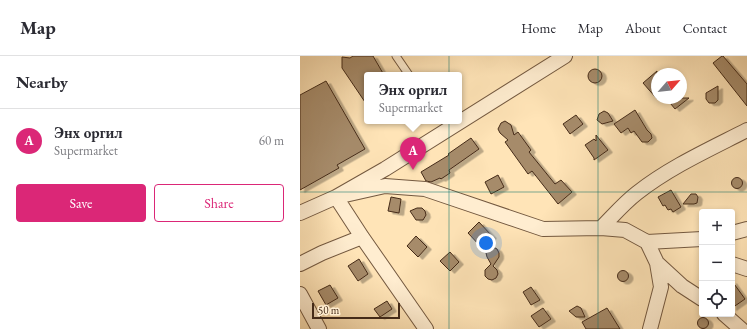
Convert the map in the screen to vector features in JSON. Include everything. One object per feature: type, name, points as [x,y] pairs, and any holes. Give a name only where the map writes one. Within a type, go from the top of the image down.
[{"type":"street","points":[[462,116],[565,56]]},
{"type":"street","points":[[300,213],[336,197],[385,169],[449,124]]},
{"type":"street","points":[[601,228],[635,194],[652,182],[747,130]]},
{"type":"street","points":[[336,197],[386,186],[425,189],[543,229],[601,228],[625,230],[647,242],[699,240]]},
{"type":"street","points":[[336,197],[426,329]]},
{"type":"street","points":[[735,232],[747,229]]},
{"type":"street","points":[[300,264],[322,253],[362,237]]},
{"type":"street","points":[[647,242],[657,263],[661,287],[650,329]]},
{"type":"street","points":[[657,263],[682,286],[699,297]]},
{"type":"street","points":[[735,265],[747,269]]},
{"type":"street","points":[[300,294],[320,329]]},
{"type":"street","points":[[727,317],[741,329]]},
{"type":"lane","points":[[396,56],[407,72]]},
{"type":"building","points":[[353,56],[373,56],[382,72],[364,72],[364,101],[342,68],[342,57],[350,58]]},
{"type":"building","points":[[722,56],[747,84],[747,106],[713,63]]},
{"type":"building","points":[[595,69],[600,71],[602,76],[600,81],[595,83],[590,81],[588,76],[590,71]]},
{"type":"building","points":[[651,76],[651,92],[643,83]]},
{"type":"building","points":[[326,81],[365,149],[337,165],[339,168],[300,190],[300,95]]},
{"type":"building","points":[[718,86],[718,100],[715,103],[709,103],[706,99],[706,93]]},
{"type":"building","points":[[671,104],[681,104],[675,109]]},
{"type":"building","points":[[635,110],[651,134],[652,138],[648,142],[642,142],[634,131],[631,133],[628,128],[621,133],[614,124]]},
{"type":"building","points":[[604,111],[608,113],[613,121],[602,124],[597,120],[599,114]]},
{"type":"building","points":[[576,115],[583,124],[570,134],[563,124]]},
{"type":"building","points":[[505,121],[511,125],[514,135],[518,132],[531,150],[529,152],[555,184],[561,180],[572,192],[558,204],[532,171],[528,174],[505,142],[508,140],[500,133],[498,129],[501,123]]},
{"type":"building","points":[[596,135],[608,150],[594,160],[585,145],[594,139],[596,141]]},
{"type":"building","points":[[471,138],[479,149],[449,170],[450,173],[441,179],[440,178],[431,182],[426,181],[421,172],[449,155],[448,154]]},
{"type":"building","points":[[498,175],[504,187],[491,194],[485,182]]},
{"type":"building","points":[[735,178],[739,178],[741,179],[741,187],[735,188],[732,185],[732,181]]},
{"type":"building","points":[[671,190],[681,207],[673,212],[671,209],[668,210],[665,205],[663,206],[658,197]]},
{"type":"building","points":[[691,194],[696,194],[698,197],[697,203],[683,204]]},
{"type":"building","points":[[391,197],[401,199],[399,213],[388,211]]},
{"type":"building","points":[[417,208],[422,208],[425,211],[426,215],[423,220],[416,220],[410,211]]},
{"type":"building","points":[[479,222],[492,236],[485,243],[497,249],[499,253],[499,257],[493,266],[497,270],[498,274],[496,278],[492,280],[485,276],[485,270],[491,264],[487,257],[484,245],[481,247],[468,233]]},
{"type":"building","points":[[416,236],[427,247],[418,257],[407,246]]},
{"type":"building","points":[[450,252],[459,262],[450,271],[440,261]]},
{"type":"building","points":[[359,259],[368,274],[358,281],[348,266]]},
{"type":"building","points":[[621,271],[625,271],[627,272],[627,280],[621,281],[618,278],[618,274]]},
{"type":"building","points":[[330,285],[338,298],[326,305],[318,291]]},
{"type":"building","points":[[735,285],[745,299],[735,306]]},
{"type":"building","points":[[531,287],[540,300],[531,305],[523,292]]},
{"type":"building","points":[[387,301],[392,309],[380,317],[374,309]]},
{"type":"building","points":[[577,306],[581,308],[585,317],[576,317],[569,311]]},
{"type":"building","points":[[543,308],[551,319],[539,327],[531,316]]},
{"type":"building","points":[[607,308],[620,329],[586,329],[582,322]]},
{"type":"building","points":[[701,318],[705,318],[707,319],[707,327],[701,328],[698,325],[698,321]]},
{"type":"place","name":"Энх оргил","points":[[413,170]]}]
